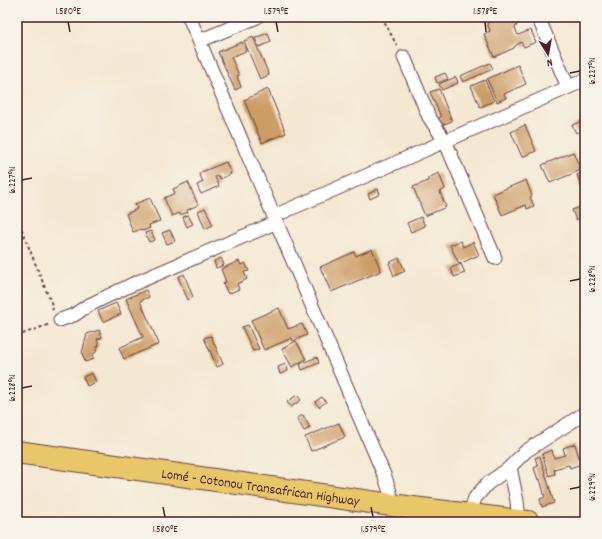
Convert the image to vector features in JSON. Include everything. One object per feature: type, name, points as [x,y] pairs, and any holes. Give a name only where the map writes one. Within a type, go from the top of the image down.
[{"type":"highway","name":"Lomé - Cotonou Transafrican Highway","points":[[17,452],[392,505],[457,517],[524,521]]},
{"type":"street","points":[[189,17],[385,477],[390,492],[392,505]]},
{"type":"street","points":[[199,41],[256,17]]},
{"type":"street","points":[[538,17],[568,87]]},
{"type":"street","points":[[404,57],[429,117],[444,141],[495,258]]},
{"type":"street","points":[[58,321],[74,315],[87,306],[130,285],[444,141],[585,80]]},
{"type":"street","points":[[457,517],[487,484],[510,467],[526,451],[585,413]]},
{"type":"street","points":[[510,467],[517,501],[524,521]]},
{"type":"path","points":[[382,17],[404,57]]},
{"type":"path","points":[[17,218],[58,321],[17,336]]},
{"type":"building","points":[[500,17],[516,17],[518,23],[515,28],[518,35],[531,30],[536,42],[524,47],[521,42],[514,48],[494,57],[484,34],[490,31],[487,23]]},
{"type":"building","points":[[268,33],[271,42],[259,47],[255,38]]},
{"type":"building","points":[[253,37],[269,75],[260,79],[244,41]]},
{"type":"building","points":[[242,42],[246,51],[231,57],[239,75],[237,76],[241,87],[235,90],[218,52]]},
{"type":"building","points":[[490,63],[493,69],[463,82],[460,76]]},
{"type":"building","points":[[518,65],[526,84],[504,94],[506,98],[497,102],[487,79]]},
{"type":"building","points":[[445,73],[448,79],[437,83],[435,77]]},
{"type":"building","points":[[456,77],[458,83],[442,90],[439,84]]},
{"type":"building","points":[[485,80],[494,101],[480,107],[471,86]]},
{"type":"building","points":[[268,89],[286,133],[262,143],[244,100]]},
{"type":"building","points":[[439,89],[452,121],[439,126],[436,119],[441,117],[430,92]]},
{"type":"building","points":[[585,120],[585,129],[576,133],[572,125]]},
{"type":"building","points":[[525,125],[536,151],[522,157],[511,132]]},
{"type":"building","points":[[573,152],[581,170],[550,183],[542,165]]},
{"type":"building","points":[[226,162],[231,174],[220,179],[219,176],[215,177],[219,186],[201,194],[197,185],[203,182],[199,173]]},
{"type":"building","points":[[584,171],[585,185],[581,186],[577,175]]},
{"type":"building","points":[[439,173],[445,189],[440,192],[446,207],[425,216],[413,187],[428,181],[428,178]]},
{"type":"building","points":[[526,180],[534,206],[527,209],[526,205],[502,215],[493,194]]},
{"type":"building","points":[[188,182],[198,205],[187,210],[188,212],[172,216],[164,198],[175,193],[173,189]]},
{"type":"building","points":[[378,189],[380,194],[370,199],[368,194]]},
{"type":"building","points":[[150,198],[160,221],[149,225],[150,228],[143,231],[141,229],[133,232],[126,214],[137,209],[135,204]]},
{"type":"building","points":[[585,205],[585,216],[576,220],[572,210]]},
{"type":"building","points":[[205,208],[213,225],[205,229],[198,211]]},
{"type":"building","points":[[188,215],[193,224],[187,227],[183,217]]},
{"type":"building","points":[[421,217],[425,226],[411,232],[407,223]]},
{"type":"building","points":[[170,230],[175,241],[167,244],[162,233]]},
{"type":"building","points":[[151,231],[155,240],[149,242],[145,233]]},
{"type":"building","points":[[461,241],[463,247],[473,242],[479,255],[459,264],[450,245]]},
{"type":"building","points":[[372,249],[381,271],[331,292],[320,267],[354,252],[356,256]]},
{"type":"building","points":[[221,258],[224,265],[216,268],[214,261]]},
{"type":"building","points":[[399,258],[405,271],[394,276],[389,263]]},
{"type":"building","points":[[239,261],[241,265],[245,263],[249,271],[244,272],[247,279],[237,284],[239,289],[228,294],[223,283],[226,282],[221,269]]},
{"type":"building","points":[[461,264],[465,273],[454,277],[451,268]]},
{"type":"building","points":[[184,274],[193,297],[188,300],[178,277]]},
{"type":"building","points":[[146,290],[149,297],[140,301],[159,344],[124,359],[119,348],[143,337],[126,299]]},
{"type":"building","points":[[116,303],[121,314],[103,322],[98,311]]},
{"type":"building","points":[[279,308],[288,329],[302,324],[307,335],[293,341],[292,338],[264,350],[251,320]]},
{"type":"building","points":[[248,325],[259,349],[253,351],[242,327]]},
{"type":"building","points":[[99,330],[102,338],[97,339],[99,346],[97,347],[96,352],[92,355],[94,359],[85,362],[82,353],[87,334]]},
{"type":"building","points":[[211,336],[223,364],[217,367],[204,338]]},
{"type":"building","points":[[296,341],[306,359],[292,367],[282,349]]},
{"type":"building","points":[[317,357],[319,363],[302,370],[300,364]]},
{"type":"building","points":[[286,364],[288,371],[280,374],[278,367]]},
{"type":"building","points":[[92,373],[96,382],[87,386],[83,377]]},
{"type":"building","points":[[297,395],[301,400],[291,407],[287,402]]},
{"type":"building","points":[[322,397],[326,402],[319,407],[315,402]]},
{"type":"building","points":[[303,415],[310,428],[304,431],[297,418]]},
{"type":"building","points":[[339,423],[345,437],[311,451],[305,437]]},
{"type":"building","points":[[575,444],[581,464],[570,468],[569,465],[554,469],[555,474],[549,476],[542,454],[552,450],[554,458],[565,455],[563,448]]},
{"type":"building","points":[[540,456],[554,503],[542,507],[540,499],[545,497],[540,479],[538,480],[534,468],[538,466],[535,458]]}]
